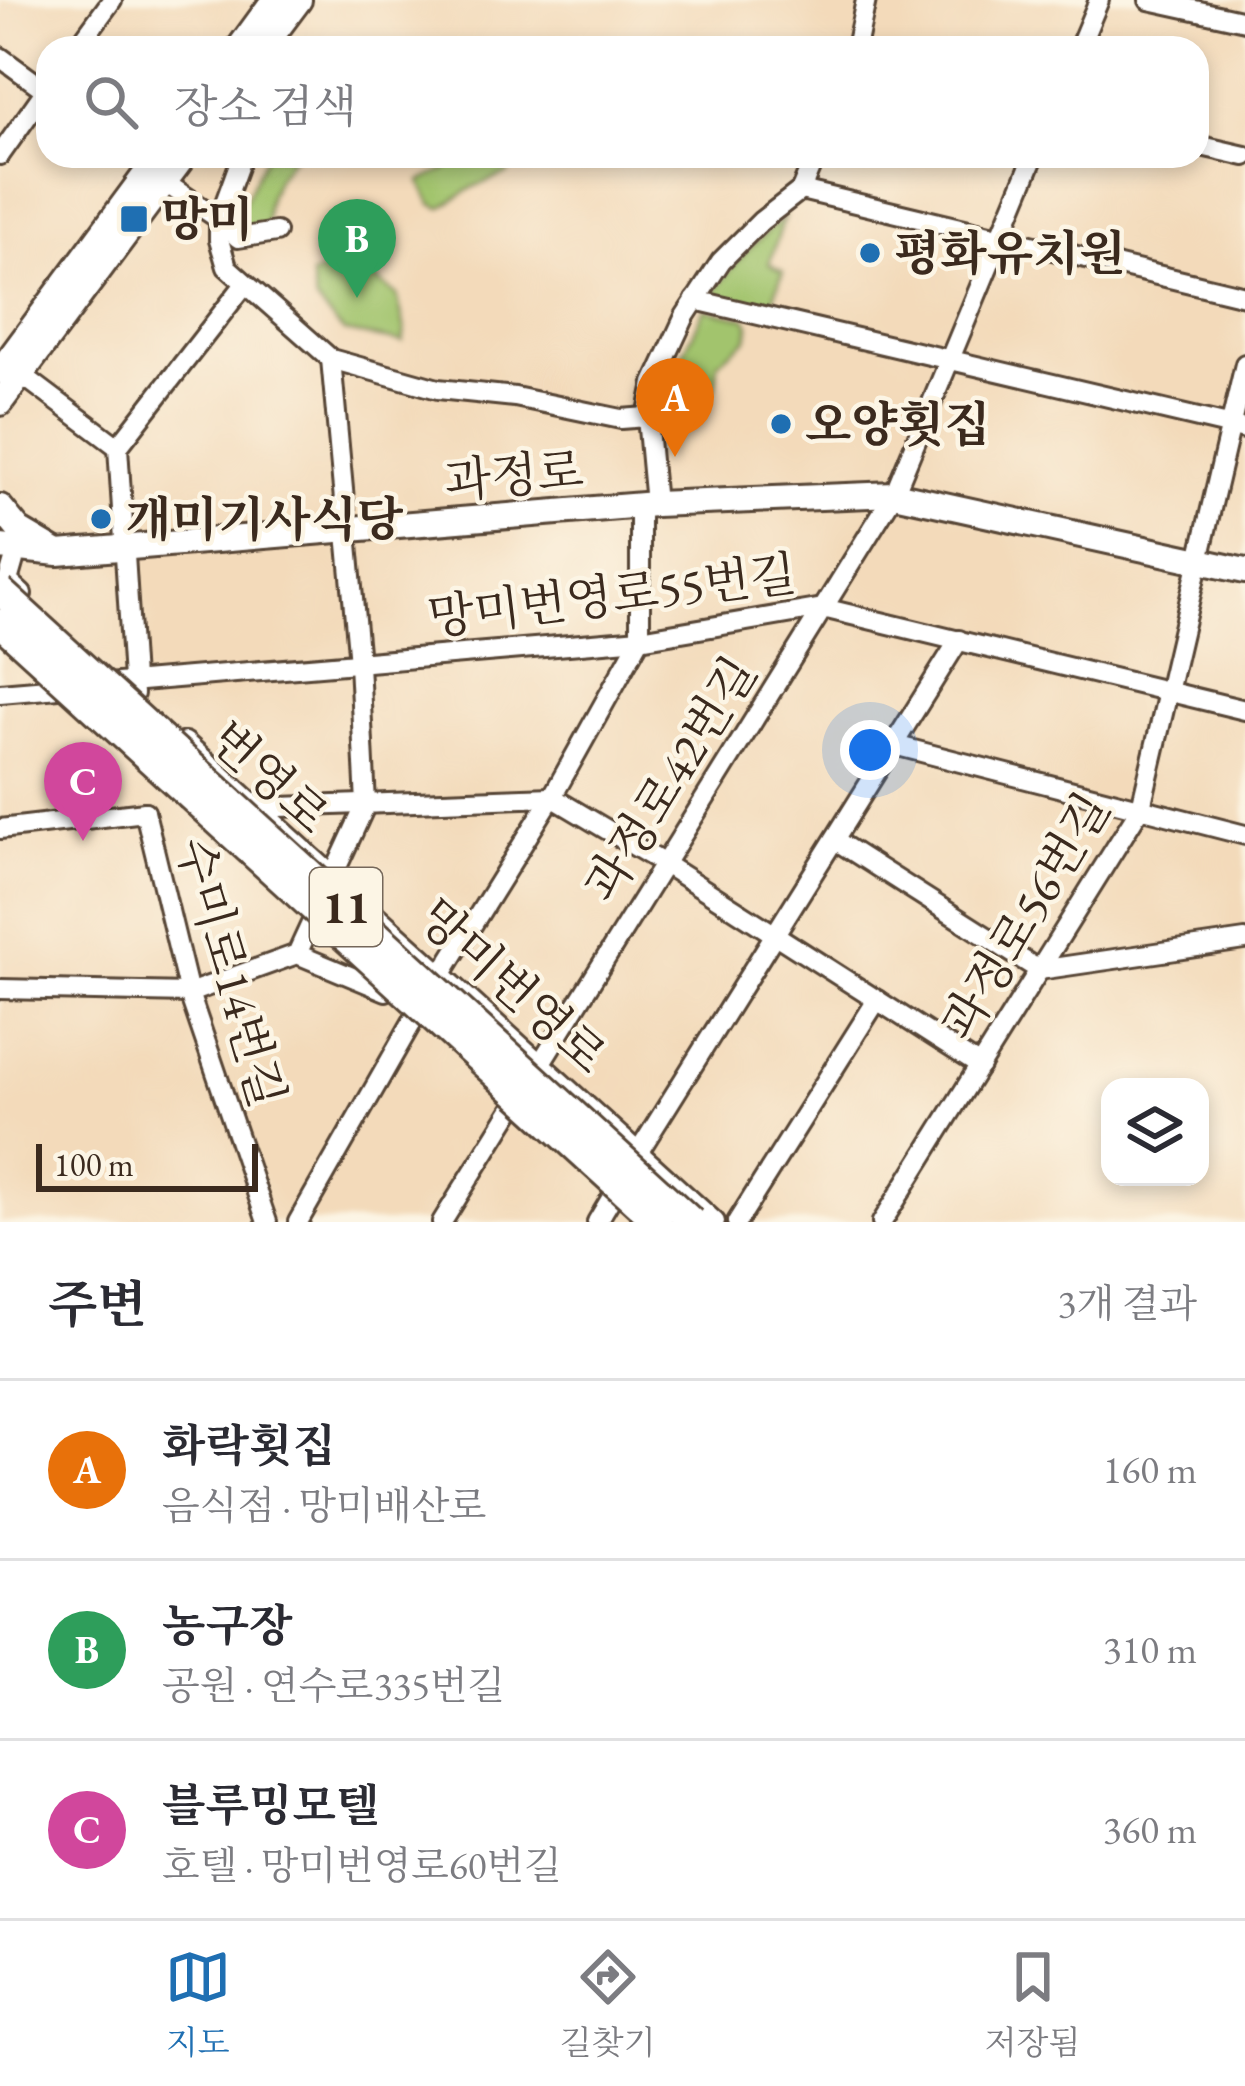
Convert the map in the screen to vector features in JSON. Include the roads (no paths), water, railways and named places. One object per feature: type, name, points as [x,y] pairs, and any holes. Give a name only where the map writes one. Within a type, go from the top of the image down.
[{"type":"highway","name":"번영로","points":[[0,591],[692,1222]]},
{"type":"highway","name":"번영로","points":[[0,623],[658,1222]]},
{"type":"main road","points":[[247,36],[274,0]]},
{"type":"main road","points":[[272,36],[299,0]]},
{"type":"main road","points":[[0,403],[6,369],[151,168]]},
{"type":"main road","name":"과정로","points":[[5,557],[647,505],[894,494],[1245,571]]},
{"type":"main road","points":[[0,507],[19,530],[58,554]]},
{"type":"street","points":[[85,36],[112,0]]},
{"type":"street","points":[[858,36],[866,0]]},
{"type":"street","points":[[1084,36],[1100,0]]},
{"type":"street","points":[[1149,0],[1245,21]]},
{"type":"street","points":[[0,57],[36,82]]},
{"type":"street","points":[[0,155],[36,104]]},
{"type":"street","points":[[1209,148],[1245,156]]},
{"type":"street","points":[[157,168],[238,238],[276,232]]},
{"type":"street","points":[[238,168],[219,219],[226,267],[331,359],[438,389],[515,397],[621,419],[647,418]]},
{"type":"street","points":[[298,1222],[415,1017],[552,797],[640,639],[647,418],[654,383],[695,299],[722,261],[761,221],[801,190],[810,168]]},
{"type":"street","name":"과정로42번길","points":[[442,1222],[894,494],[1029,168]]},
{"type":"street","points":[[801,190],[1245,296]]},
{"type":"street","points":[[110,740],[130,687],[127,548],[118,447],[245,284]]},
{"type":"street","points":[[695,299],[1238,428]]},
{"type":"street","points":[[297,954],[366,804],[359,663],[331,359]]},
{"type":"street","name":"과정로56번길","points":[[881,1222],[1141,807],[1238,428],[1245,364]]},
{"type":"street","points":[[6,369],[118,447]]},
{"type":"street","name":"망미번영로","points":[[5,557],[8,581],[715,1222]]},
{"type":"street","name":"망미번영로55번길","points":[[0,693],[130,687],[640,639],[823,608],[1245,710]]},
{"type":"street","name":"망미번영로","points":[[0,640],[639,1222]]},
{"type":"street","points":[[638,1153],[959,640]]},
{"type":"street","points":[[894,745],[1245,835]]},
{"type":"street","points":[[0,829],[145,812],[164,790]]},
{"type":"street","points":[[188,811],[552,797],[980,1066]]},
{"type":"street","name":"수미로14번길","points":[[145,812],[189,993],[267,1222]]},
{"type":"street","points":[[835,840],[1040,970],[1245,940]]},
{"type":"street","points":[[1,986],[189,993],[297,954],[386,992]]},
{"type":"street","points":[[737,1222],[877,1000]]},
{"type":"street","points":[[597,1222],[612,1197]]},
{"type":"place","name":"망미","points":[[134,219]]},
{"type":"place","name":"평화유치원","points":[[870,253]]},
{"type":"place","name":"농구장","points":[[357,298]]},
{"type":"place","name":"오양횟집","points":[[781,424]]},
{"type":"place","name":"화락횟집","points":[[675,457]]},
{"type":"place","name":"개미기사식당","points":[[101,519]]},
{"type":"place","name":"블루밍모텔","points":[[83,841]]}]
